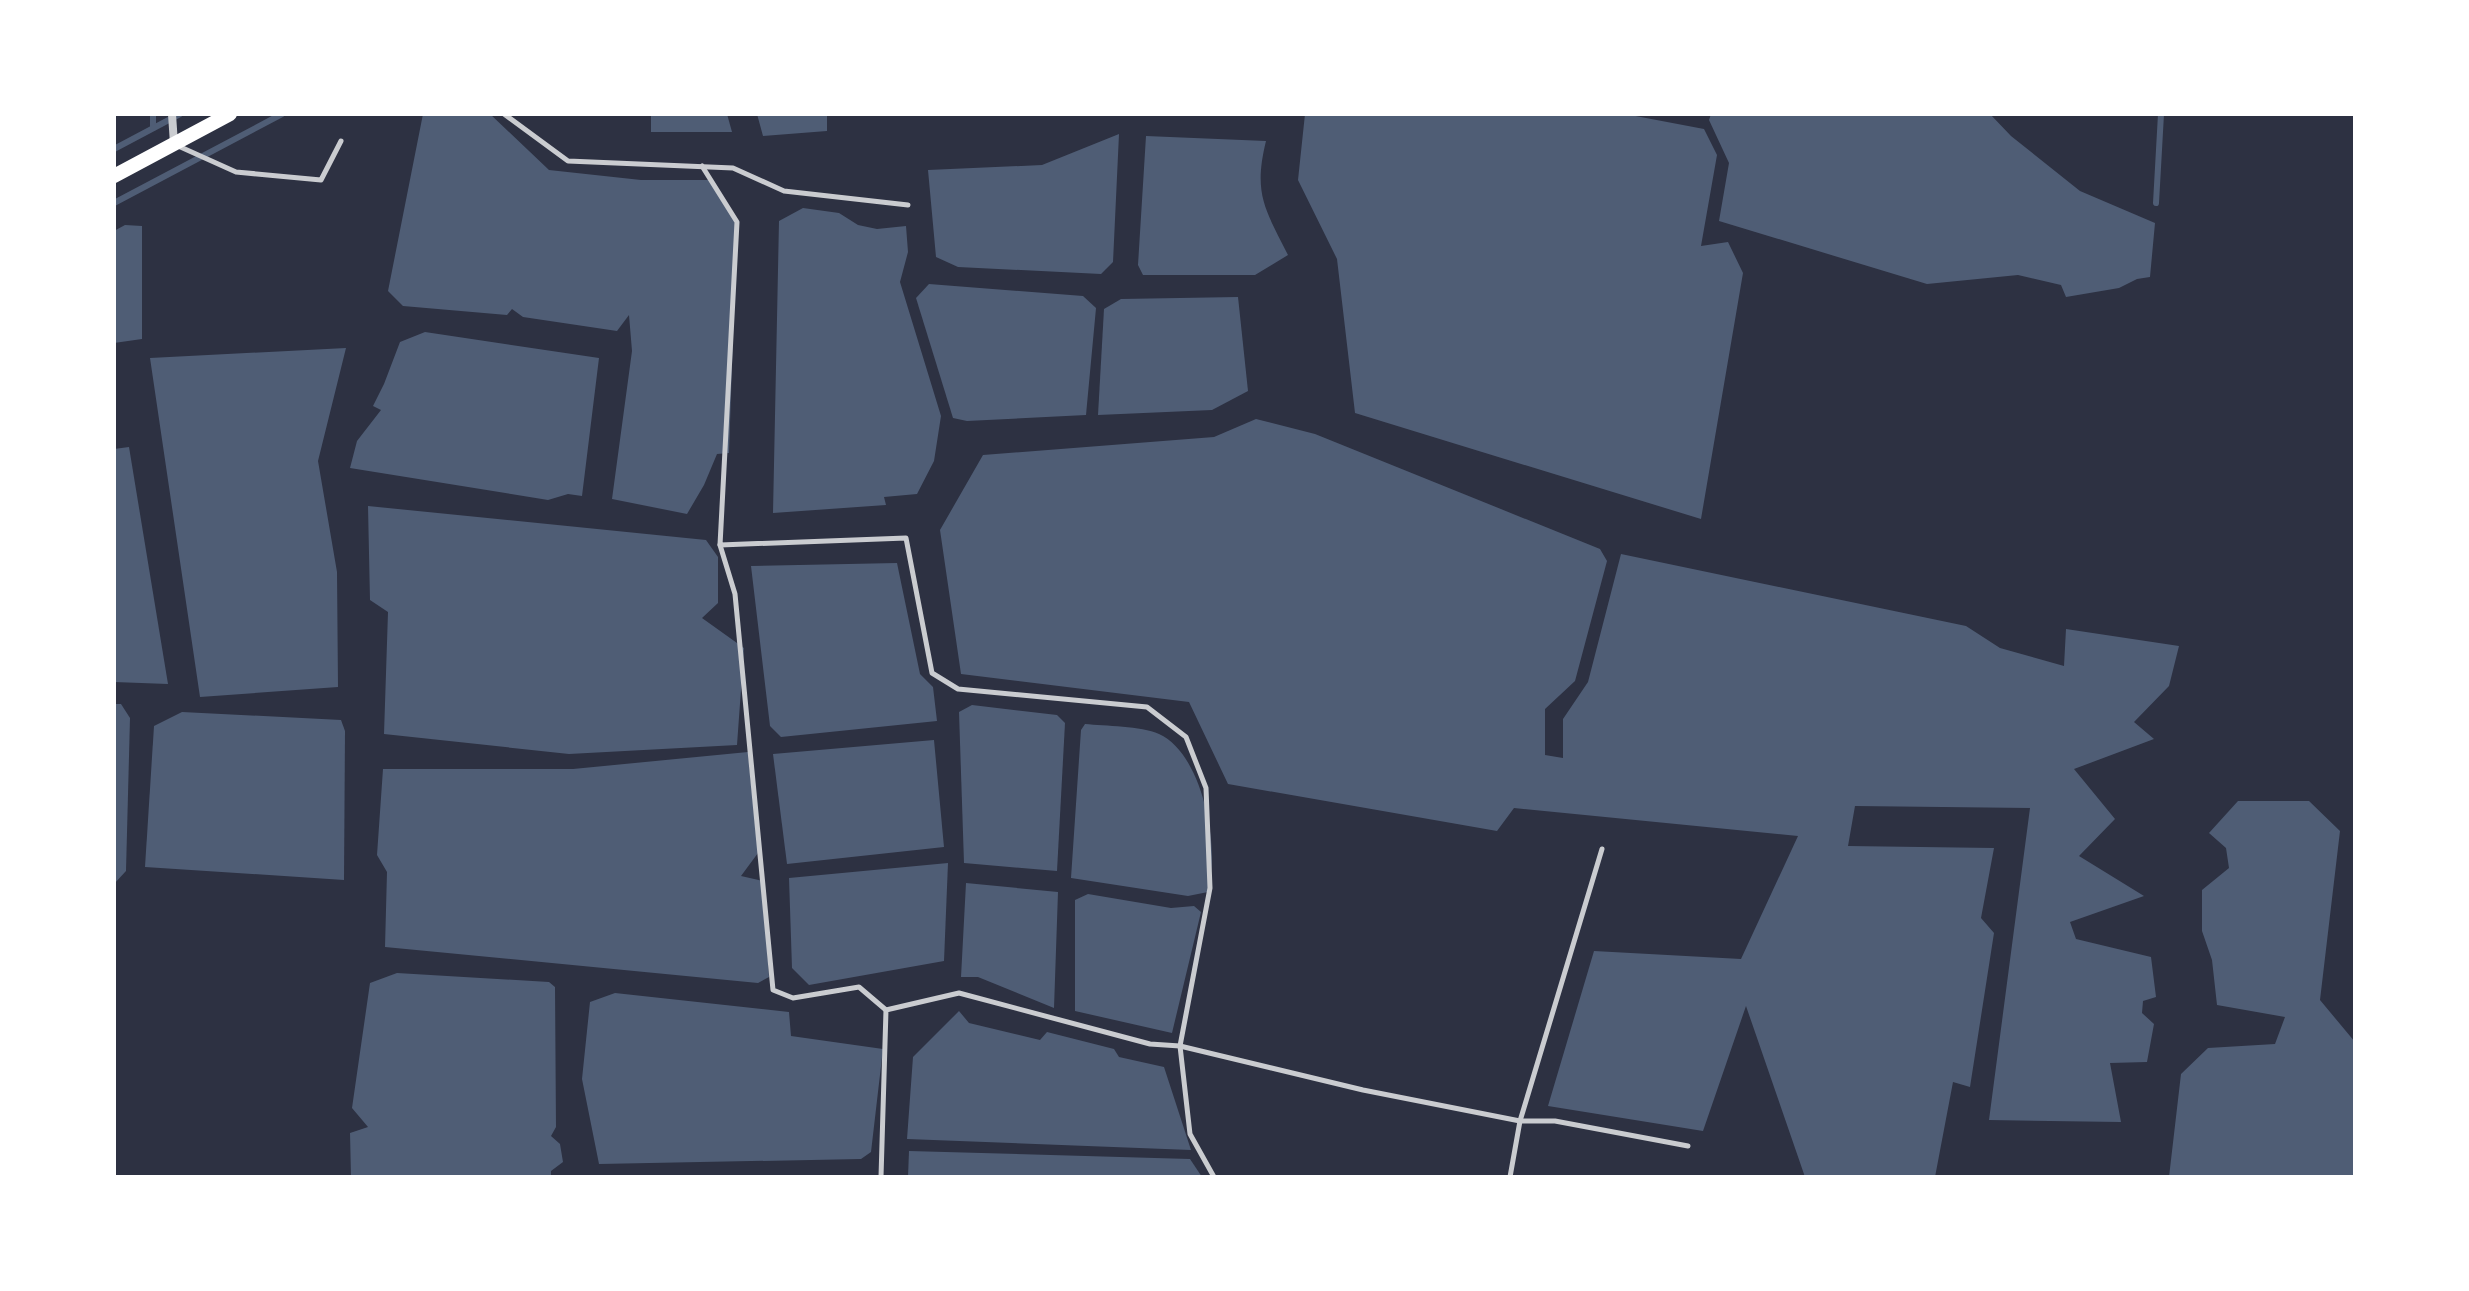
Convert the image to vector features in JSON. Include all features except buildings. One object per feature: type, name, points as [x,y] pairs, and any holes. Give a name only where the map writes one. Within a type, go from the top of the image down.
[{"type":"main road","points":[[114,176],[230,114]]},
{"type":"street","points":[[172,114],[174,144]]},
{"type":"lane","points":[[504,114],[568,161],[733,168],[784,191],[908,205]]},
{"type":"lane","points":[[174,144],[236,172],[321,180],[341,141]]},
{"type":"lane","points":[[702,166],[737,222],[720,545],[735,594],[773,990],[793,998],[859,987],[886,1010]]},
{"type":"lane","points":[[720,545],[906,538],[932,673],[958,689],[1147,707],[1186,737],[1206,788],[1210,888],[1180,1046],[1190,1134],[1214,1177]]},
{"type":"lane","points":[[1510,1177],[1520,1121],[1602,849]]},
{"type":"lane","points":[[886,1010],[959,993],[1150,1044],[1180,1046],[1363,1090],[1520,1121],[1555,1121],[1688,1146]]},
{"type":"lane","points":[[881,1177],[886,1010]]},
{"type":"water","points":[[423,114],[490,114],[549,170],[641,180],[712,180],[737,219],[729,453],[717,454],[687,514],[612,499],[632,351],[629,315],[617,331],[523,317],[512,309],[507,315],[403,306],[388,291]]},
{"type":"water","points":[[651,114],[727,114],[732,132],[651,132]]},
{"type":"water","points":[[757,114],[827,114],[827,131],[763,136]]},
{"type":"water","points":[[1305,114],[1625,114],[1704,129],[1717,155],[1701,246],[1728,242],[1743,273],[1701,519],[1355,413],[1337,259],[1298,180]]},
{"type":"water","points":[[1711,114],[1990,114],[2011,136],[2080,191],[2155,223],[2150,277],[2137,279],[2119,288],[2066,297],[2061,285],[2018,275],[1927,284],[1719,221],[1729,163],[1709,120]]},
{"type":"water","points":[[1119,134],[1113,262],[1101,274],[958,267],[936,257],[928,170],[1042,165]]},
{"type":"water","points":[[1146,136],[1266,141],[1261,188],[1268,213],[1288,255],[1255,275],[1143,275],[1138,265]]},
{"type":"water","points":[[803,208],[839,213],[858,225],[877,229],[906,226],[908,252],[900,282],[941,416],[934,461],[917,494],[884,497],[886,505],[773,513],[779,221]]},
{"type":"water","points":[[125,225],[142,226],[142,339],[114,343],[114,231]]},
{"type":"water","points":[[929,284],[1083,296],[1096,308],[1086,415],[967,421],[953,418],[916,298]]},
{"type":"water","points":[[1238,297],[1248,391],[1212,410],[1098,415],[1104,309],[1121,299]]},
{"type":"water","points":[[425,332],[599,358],[582,496],[568,494],[548,500],[350,468],[357,441],[381,410],[373,406],[400,342]]},
{"type":"water","points":[[346,348],[318,461],[337,572],[338,687],[200,697],[150,358]]},
{"type":"water","points":[[1256,419],[1315,434],[1600,549],[1607,561],[1575,681],[1545,709],[1545,755],[1563,758],[1563,719],[1588,682],[1621,554],[1966,626],[2000,648],[2064,666],[2066,629],[2179,646],[2169,686],[2134,722],[2154,739],[2074,769],[2115,819],[2079,856],[2144,896],[2070,922],[2076,939],[2151,957],[2156,997],[2143,1001],[2142,1013],[2154,1024],[2147,1062],[2110,1063],[2121,1122],[1989,1120],[2030,808],[1855,806],[1848,846],[1994,848],[1981,918],[1994,933],[1970,1087],[1953,1082],[1935,1177],[1805,1177],[1746,1006],[1703,1131],[1548,1106],[1594,951],[1741,959],[1798,836],[1514,808],[1497,831],[1228,784],[1189,702],[961,674],[940,530],[983,455],[1214,437]]},
{"type":"water","points":[[129,447],[168,684],[114,682],[114,449]]},
{"type":"water","points":[[368,506],[706,540],[718,557],[718,603],[702,618],[744,648],[737,745],[569,754],[384,734],[388,612],[370,600]]},
{"type":"water","points":[[897,563],[920,674],[933,687],[937,721],[781,737],[770,726],[751,566]]},
{"type":"water","points":[[114,704],[121,704],[130,718],[126,871],[114,884]]},
{"type":"water","points":[[972,705],[1057,715],[1065,723],[1057,871],[964,863],[959,712]]},
{"type":"water","points":[[182,712],[341,720],[345,731],[344,880],[145,867],[154,726]]},
{"type":"water","points":[[1085,724],[1151,731],[1172,743],[1183,756],[1193,771],[1206,808],[1212,845],[1208,892],[1188,896],[1071,878],[1081,730]]},
{"type":"water","points":[[934,740],[944,847],[787,864],[773,754]]},
{"type":"water","points":[[748,752],[758,853],[741,876],[763,881],[769,977],[758,983],[385,947],[387,872],[377,855],[383,769],[573,769]]},
{"type":"water","points":[[2238,801],[2309,801],[2340,831],[2320,1000],[2355,1042],[2355,1177],[2169,1177],[2181,1074],[2208,1048],[2275,1044],[2285,1017],[2217,1005],[2212,960],[2202,931],[2202,890],[2229,868],[2226,848],[2209,833]]},
{"type":"water","points":[[948,863],[944,961],[809,985],[792,968],[789,878]]},
{"type":"water","points":[[966,883],[1058,892],[1054,1008],[978,977],[961,977]]},
{"type":"water","points":[[1088,894],[1171,908],[1194,906],[1201,912],[1172,1033],[1075,1011],[1075,900]]},
{"type":"water","points":[[397,973],[549,982],[555,987],[556,1127],[551,1136],[560,1144],[563,1162],[551,1171],[551,1177],[351,1177],[350,1133],[368,1127],[352,1108],[370,983]]},
{"type":"water","points":[[615,993],[789,1012],[791,1036],[883,1049],[871,1152],[861,1159],[599,1164],[582,1079],[590,1002]]},
{"type":"water","points":[[959,1011],[969,1023],[1040,1040],[1047,1032],[1114,1049],[1119,1057],[1164,1067],[1191,1150],[907,1139],[913,1057]]},
{"type":"water","points":[[909,1151],[1190,1159],[1202,1177],[908,1177]]},
{"type":"waterway","points":[[153,114],[153,128]]},
{"type":"waterway","points":[[114,149],[180,114]]},
{"type":"waterway","points":[[114,203],[282,114]]},
{"type":"waterway","points":[[2156,203],[2161,114]]}]
